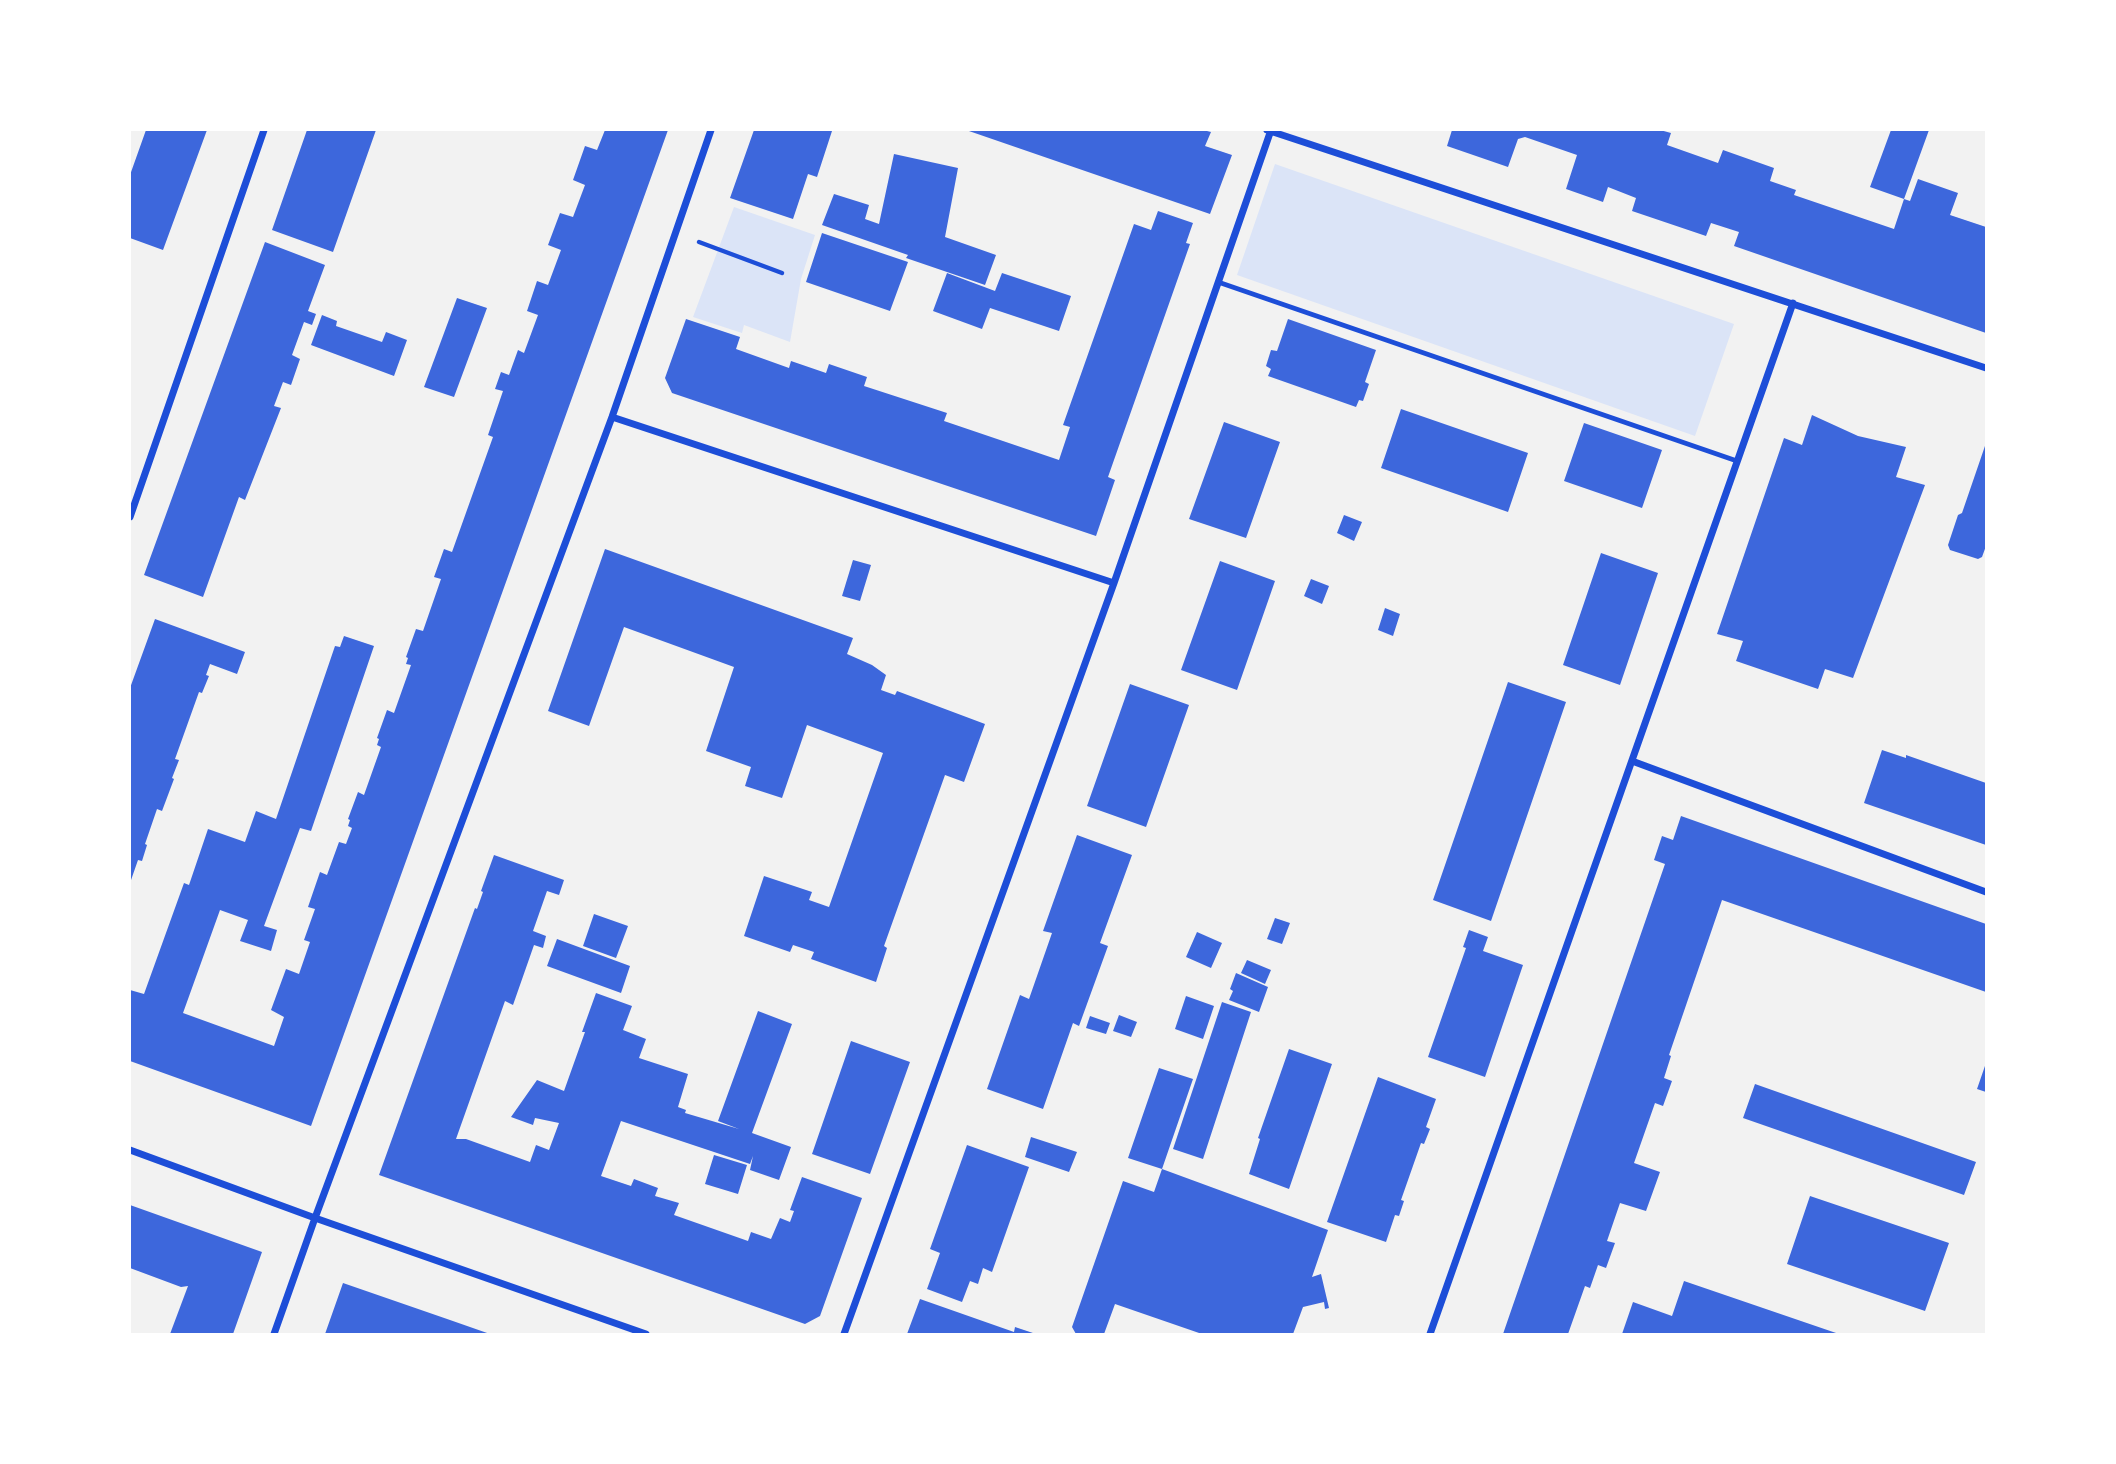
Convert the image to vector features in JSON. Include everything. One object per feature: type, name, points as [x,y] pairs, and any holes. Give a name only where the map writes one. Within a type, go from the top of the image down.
[{"type":"street","points":[[130,516],[264,130]]},
{"type":"street","points":[[274,1335],[314,1218],[612,417],[711,130]]},
{"type":"street","points":[[844,1335],[1114,583],[1269,130],[1986,368]]},
{"type":"street","points":[[1430,1335],[1793,303]]},
{"type":"street","points":[[612,417],[1114,583]]},
{"type":"street","points":[[1632,761],[1986,892]]},
{"type":"street","points":[[130,1150],[646,1335]]},
{"type":"lane","points":[[1218,282],[1737,461]]},
{"type":"path","points":[[675,234],[782,273]]},
{"type":"shaded area","points":[[1275,164],[1734,324],[1695,436],[1237,275]]},
{"type":"shaded area","points":[[734,207],[815,235],[801,279],[790,342],[744,325],[742,333],[693,317]]},
{"type":"building","points":[[146,130],[207,130],[163,250],[130,238],[130,175]]},
{"type":"building","points":[[307,130],[376,130],[333,252],[272,230]]},
{"type":"building","points":[[605,130],[668,130],[311,1126],[130,1061],[130,990],[144,994],[184,883],[189,885],[208,829],[245,842],[256,811],[276,819],[335,646],[340,647],[344,636],[374,646],[311,831],[300,828],[264,926],[277,930],[271,951],[240,941],[248,920],[220,910],[183,1013],[274,1046],[284,1017],[271,1010],[286,969],[299,974],[310,942],[304,940],[315,909],[308,907],[320,872],[327,875],[339,842],[346,844],[352,828],[348,826],[348,819],[358,792],[364,795],[381,747],[377,745],[377,738],[387,710],[394,713],[411,665],[406,664],[406,657],[416,629],[423,631],[441,579],[434,577],[444,549],[452,552],[493,437],[488,435],[503,391],[495,389],[501,372],[509,375],[518,350],[524,353],[538,315],[527,311],[537,281],[548,285],[561,250],[548,245],[560,213],[573,217],[585,185],[573,180],[585,146],[597,150]]},
{"type":"building","points":[[754,130],[832,131],[817,177],[808,174],[793,219],[730,198]]},
{"type":"building","points":[[966,130],[1203,130],[1211,132],[1205,146],[1232,155],[1210,214]]},
{"type":"building","points":[[1452,130],[1660,130],[1671,133],[1667,145],[1718,163],[1723,150],[1774,168],[1770,181],[1796,190],[1794,195],[1894,229],[1904,199],[1910,201],[1918,179],[1958,193],[1950,215],[1986,227],[1986,333],[1734,246],[1739,232],[1711,223],[1706,236],[1632,211],[1636,198],[1608,187],[1603,202],[1566,189],[1577,155],[1525,137],[1518,139],[1508,167],[1447,146]]},
{"type":"building","points":[[1891,130],[1929,130],[1904,199],[1870,187]]},
{"type":"building","points":[[894,154],[958,168],[945,237],[996,255],[985,285],[822,225],[834,194],[869,205],[865,219],[879,224]]},
{"type":"building","points":[[1158,211],[1193,223],[1186,243],[1190,244],[1108,477],[1115,480],[1096,536],[672,393],[665,378],[686,319],[740,337],[736,349],[789,368],[791,361],[826,373],[829,364],[867,377],[864,386],[947,413],[944,421],[1059,460],[1070,427],[1063,425],[1134,224],[1151,230]]},
{"type":"building","points":[[822,233],[908,262],[890,311],[806,282]]},
{"type":"building","points":[[265,242],[325,265],[308,311],[316,314],[312,325],[304,322],[292,355],[300,359],[291,385],[283,382],[274,406],[281,408],[245,500],[239,497],[203,597],[144,575]]},
{"type":"building","points":[[947,273],[995,291],[1002,273],[1071,296],[1059,331],[990,308],[982,329],[933,311]]},
{"type":"building","points":[[457,298],[487,308],[454,397],[424,387]]},
{"type":"building","points":[[322,315],[337,321],[336,326],[382,342],[386,332],[407,340],[394,376],[311,345]]},
{"type":"building","points":[[1288,319],[1376,350],[1365,382],[1369,384],[1363,401],[1359,400],[1356,407],[1268,376],[1271,369],[1266,366],[1271,350],[1277,351]]},
{"type":"building","points":[[1401,409],[1528,453],[1508,512],[1381,468]]},
{"type":"building","points":[[1812,415],[1858,436],[1906,447],[1896,477],[1925,485],[1853,678],[1825,669],[1818,689],[1736,661],[1743,641],[1717,634],[1784,438],[1802,445]]},
{"type":"building","points":[[1224,422],[1280,442],[1246,538],[1189,519]]},
{"type":"building","points":[[1584,423],[1662,450],[1642,508],[1564,481]]},
{"type":"building","points":[[1986,443],[1986,546],[1982,557],[1978,559],[1950,550],[1948,545]]},
{"type":"building","points":[[1344,515],[1362,522],[1354,541],[1337,533]]},
{"type":"building","points":[[605,549],[853,638],[847,654],[872,665],[886,675],[881,690],[895,695],[897,691],[985,724],[964,782],[945,775],[884,946],[887,948],[876,982],[811,959],[814,952],[793,945],[790,952],[744,936],[764,876],[812,892],[809,900],[829,907],[883,753],[807,725],[782,798],[745,786],[751,767],[706,751],[734,667],[624,627],[589,726],[548,711]]},
{"type":"building","points":[[1601,553],[1658,573],[1620,685],[1563,665]]},
{"type":"building","points":[[853,560],[871,565],[860,601],[842,596]]},
{"type":"building","points":[[1220,561],[1275,581],[1237,690],[1181,670]]},
{"type":"building","points":[[1311,579],[1329,586],[1322,604],[1304,596]]},
{"type":"building","points":[[1385,608],[1400,614],[1393,636],[1378,630]]},
{"type":"building","points":[[155,619],[245,652],[237,674],[210,664],[206,675],[209,676],[202,693],[199,692],[175,759],[179,760],[172,778],[174,779],[162,811],[157,809],[142,861],[138,860],[130,883],[130,688]]},
{"type":"building","points":[[1508,682],[1566,702],[1491,921],[1433,900]]},
{"type":"building","points":[[1130,684],[1189,705],[1146,827],[1087,806]]},
{"type":"building","points":[[1882,750],[1906,758],[1906,755],[1986,783],[1986,845],[1864,803]]},
{"type":"building","points":[[1681,816],[1986,924],[1986,992],[1722,900],[1669,1055],[1671,1056],[1664,1078],[1672,1081],[1663,1106],[1655,1103],[1634,1163],[1660,1172],[1646,1211],[1620,1203],[1607,1241],[1615,1243],[1606,1268],[1598,1265],[1590,1288],[1585,1286],[1568,1334],[1503,1334],[1665,864],[1654,860],[1662,836],[1673,840]]},
{"type":"building","points":[[1077,835],[1132,855],[1100,943],[1108,946],[1079,1026],[1073,1023],[1043,1109],[987,1089],[1020,995],[1029,999],[1052,933],[1043,931]]},
{"type":"building","points":[[494,855],[564,880],[559,895],[547,891],[533,931],[546,936],[543,948],[534,945],[513,1005],[505,1001],[456,1139],[466,1139],[530,1162],[536,1145],[549,1150],[559,1123],[535,1118],[533,1125],[511,1117],[537,1080],[564,1091],[596,993],[632,1006],[623,1030],[646,1039],[639,1058],[688,1074],[678,1107],[686,1110],[685,1113],[739,1129],[718,1121],[758,1011],[792,1024],[752,1133],[791,1147],[779,1180],[750,1170],[753,1156],[750,1164],[621,1121],[601,1176],[631,1186],[634,1179],[658,1188],[655,1196],[679,1203],[674,1215],[748,1241],[751,1232],[771,1239],[780,1218],[790,1222],[794,1211],[790,1210],[802,1177],[862,1198],[820,1316],[805,1324],[379,1175],[475,908],[477,909]]},
{"type":"building","points":[[594,914],[628,926],[616,958],[583,946]]},
{"type":"building","points":[[1275,918],[1290,923],[1282,944],[1267,939]]},
{"type":"building","points":[[1469,930],[1488,937],[1483,951],[1523,965],[1485,1077],[1428,1057],[1466,948],[1463,947]]},
{"type":"building","points":[[1197,932],[1222,943],[1211,968],[1186,957]]},
{"type":"building","points":[[557,939],[630,966],[621,993],[547,966]]},
{"type":"building","points":[[1247,960],[1271,970],[1265,984],[1241,973]]},
{"type":"building","points":[[1236,973],[1268,987],[1259,1012],[1229,1000]]},
{"type":"building","points":[[1186,996],[1214,1006],[1203,1039],[1175,1029]]},
{"type":"building","points":[[1222,1002],[1251,1012],[1203,1159],[1173,1149]]},
{"type":"building","points":[[1119,1015],[1137,1022],[1131,1037],[1113,1031]]},
{"type":"building","points":[[1090,1016],[1110,1023],[1106,1034],[1086,1028]]},
{"type":"building","points":[[851,1041],[910,1062],[870,1174],[812,1154]]},
{"type":"building","points":[[1289,1049],[1332,1064],[1289,1189],[1249,1174],[1260,1139],[1258,1138]]},
{"type":"building","points":[[1986,1063],[1986,1092],[1977,1089]]},
{"type":"building","points":[[1159,1068],[1193,1079],[1162,1169],[1128,1158]]},
{"type":"building","points":[[1378,1077],[1436,1099],[1426,1127],[1430,1129],[1424,1144],[1421,1143],[1401,1200],[1404,1201],[1399,1216],[1395,1215],[1386,1242],[1327,1222]]},
{"type":"building","points":[[1755,1084],[1976,1162],[1964,1195],[1743,1118]]},
{"type":"building","points":[[1031,1137],[1077,1152],[1069,1172],[1025,1157]]},
{"type":"building","points":[[967,1145],[1029,1167],[992,1272],[983,1268],[978,1284],[970,1281],[962,1302],[927,1289],[940,1253],[930,1249]]},
{"type":"building","points":[[714,1155],[747,1165],[738,1194],[705,1184]]},
{"type":"building","points":[[1162,1169],[1328,1230],[1312,1277],[1321,1274],[1329,1308],[1325,1309],[1324,1302],[1303,1307],[1293,1334],[1202,1334],[1115,1304],[1104,1334],[1076,1334],[1072,1327],[1123,1181],[1154,1192]]},
{"type":"building","points":[[1810,1196],[1949,1243],[1925,1311],[1787,1264]]},
{"type":"building","points":[[130,1205],[262,1252],[233,1334],[170,1334],[188,1286],[181,1287],[130,1268]]},
{"type":"building","points":[[1684,1281],[1839,1334],[1622,1334],[1633,1302],[1672,1316]]},
{"type":"building","points":[[343,1283],[450,1320],[490,1334],[325,1334]]},
{"type":"building","points":[[920,1299],[1014,1332],[1015,1327],[1036,1334],[907,1334]]}]
